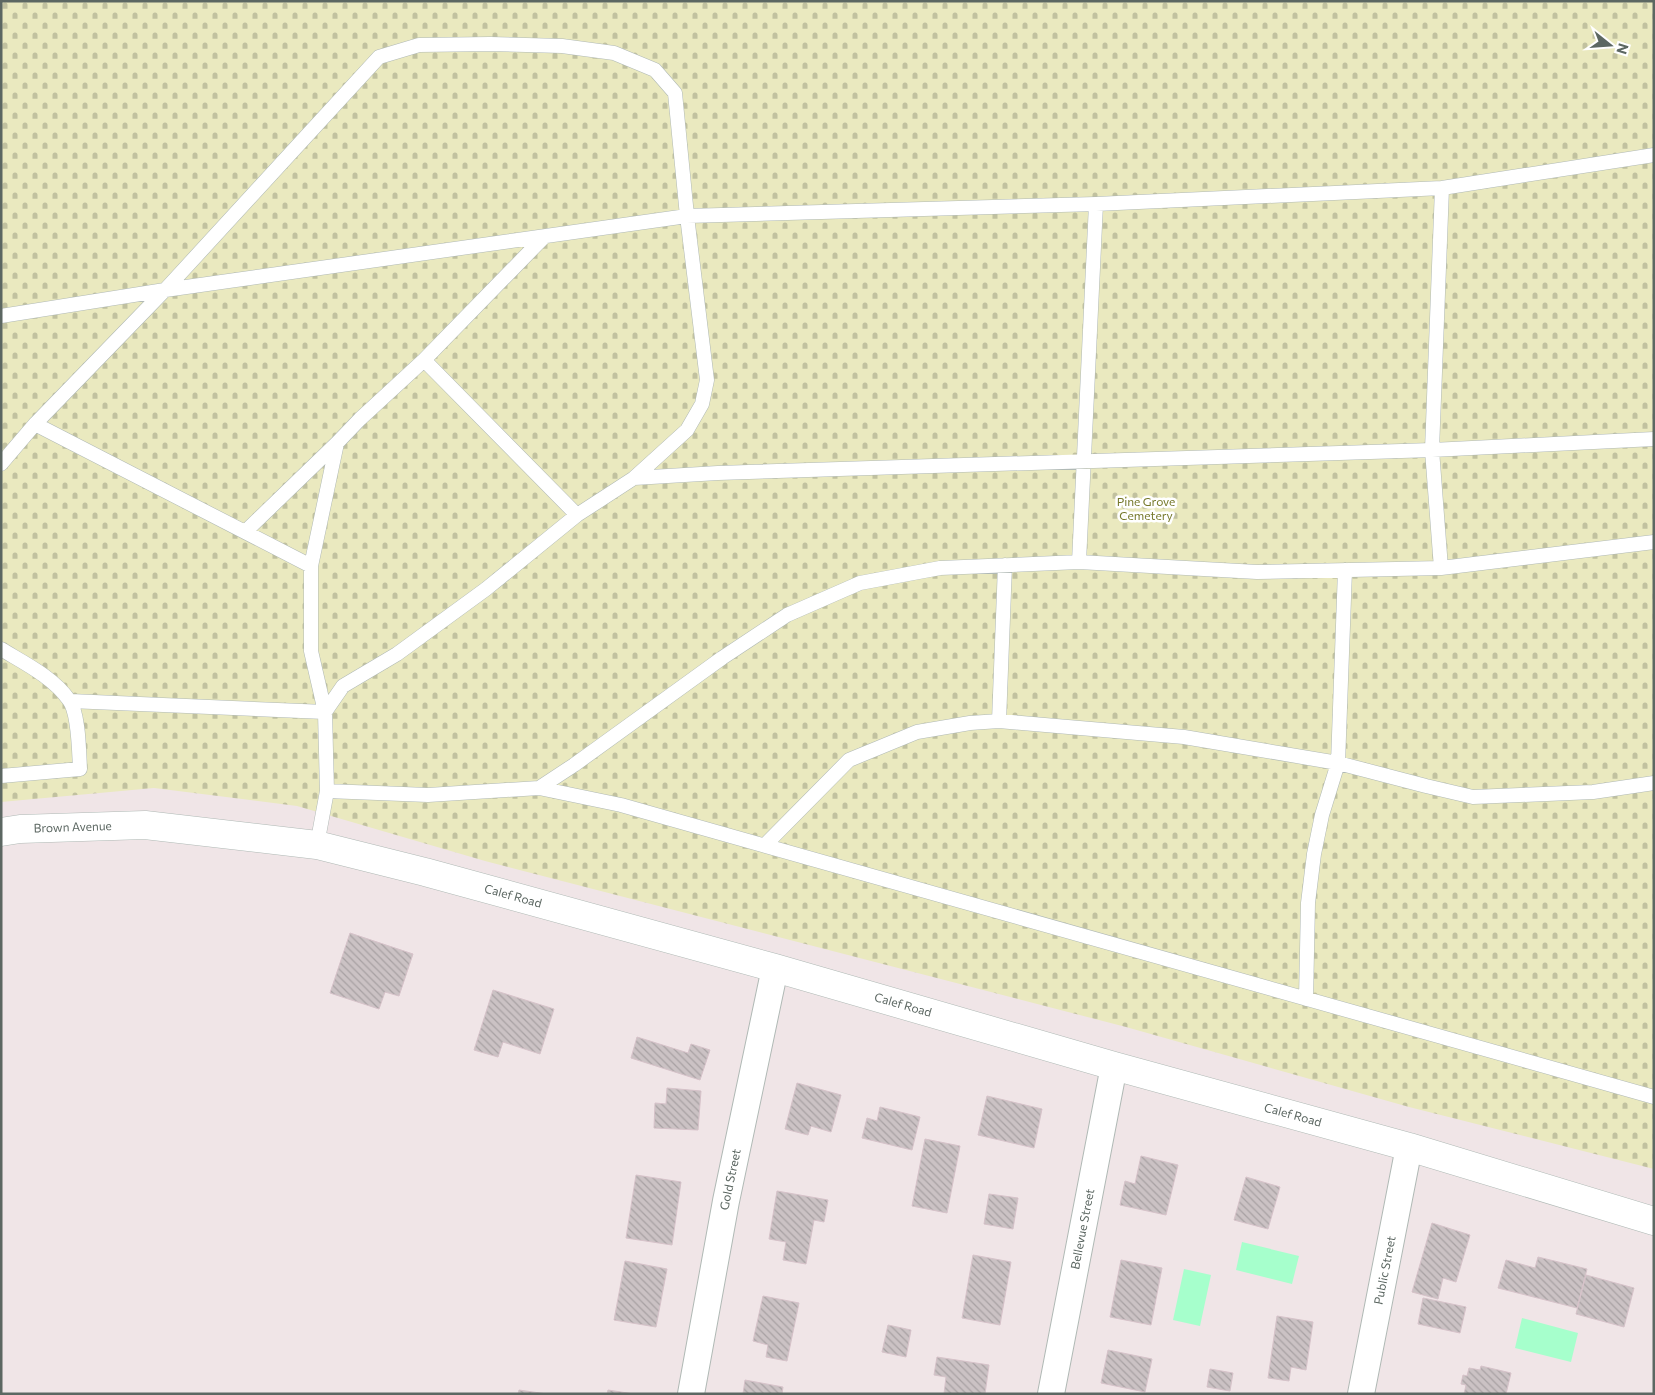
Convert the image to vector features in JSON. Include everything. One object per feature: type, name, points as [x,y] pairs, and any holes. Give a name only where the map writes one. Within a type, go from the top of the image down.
[{"type":"main road","name":"Calef Road","points":[[145,825],[317,845],[425,872],[775,968],[1114,1066],[1409,1147],[1654,1220]]},
{"type":"main road","name":"Brown Avenue","points":[[1,832],[20,829],[145,825]]},
{"type":"street","name":"Gold Street","points":[[691,1394],[726,1201],[775,968]]},
{"type":"street","name":"Bellevue Street","points":[[1050,1394],[1114,1066]]},
{"type":"street","name":"Public Street","points":[[1361,1394],[1409,1147]]},
{"type":"lane","points":[[1,464],[35,424],[165,290],[380,57],[419,45],[562,46],[614,54],[656,70],[675,93],[687,216],[707,380],[702,404],[686,430],[634,478],[577,515],[486,589],[397,654],[343,686],[325,712]]},
{"type":"lane","points":[[1,316],[165,290],[687,216],[1096,204],[1442,188],[1654,155]]},
{"type":"lane","points":[[1441,568],[1432,450],[1442,188]]},
{"type":"lane","points":[[1079,562],[1096,204]]},
{"type":"lane","points":[[245,532],[360,419],[424,360],[544,237]]},
{"type":"lane","points":[[424,360],[577,515]]},
{"type":"lane","points":[[35,424],[311,566]]},
{"type":"lane","points":[[634,478],[718,473],[1432,450],[1654,439]]},
{"type":"lane","points":[[317,845],[327,791],[325,712],[311,651],[311,566],[337,443]]},
{"type":"lane","points":[[539,788],[574,765],[722,658],[787,615],[860,582],[940,568],[1079,562],[1257,572],[1441,568],[1654,542]]},
{"type":"lane","points":[[999,721],[1006,565]]},
{"type":"lane","points":[[1306,999],[1308,904],[1314,854],[1322,815],[1338,763],[1345,570]]},
{"type":"lane","points":[[1,649],[47,678],[70,701],[77,724],[80,769],[1,776]]},
{"type":"lane","points":[[70,701],[325,712]]},
{"type":"lane","points":[[765,846],[848,760],[917,732],[970,723],[999,721],[1184,737],[1338,763],[1473,797],[1593,792],[1654,782]]},
{"type":"lane","points":[[327,791],[428,796],[539,788],[620,805],[1654,1097]]},
{"type":"green space","name":"Pine Grove Cemetery","points":[[1,1],[1654,1],[1654,1169],[1409,1107],[1126,1027],[485,861],[297,806],[154,788],[1,802]]},
{"type":"shaded area","points":[[1242,1242],[1299,1256],[1292,1284],[1236,1270]]},
{"type":"shaded area","points":[[1184,1269],[1211,1275],[1200,1326],[1173,1320]]},
{"type":"shaded area","points":[[1522,1318],[1578,1333],[1571,1362],[1515,1348]]},
{"type":"building","points":[[350,933],[413,954],[399,996],[385,992],[379,1009],[330,993]]},
{"type":"building","points":[[493,990],[554,1009],[540,1054],[503,1042],[498,1057],[474,1050]]},
{"type":"building","points":[[637,1037],[688,1053],[691,1044],[710,1050],[700,1080],[631,1058]]},
{"type":"building","points":[[797,1083],[841,1095],[831,1132],[811,1126],[808,1135],[785,1129]]},
{"type":"building","points":[[667,1088],[701,1091],[698,1130],[654,1128],[655,1103],[666,1104]]},
{"type":"building","points":[[987,1096],[1042,1109],[1034,1148],[978,1135]]},
{"type":"building","points":[[880,1107],[920,1117],[912,1150],[862,1138],[867,1118],[877,1121]]},
{"type":"building","points":[[925,1139],[960,1146],[947,1213],[912,1206]]},
{"type":"building","points":[[1141,1156],[1178,1165],[1166,1215],[1120,1205],[1125,1181],[1135,1184]]},
{"type":"building","points":[[636,1175],[681,1182],[672,1245],[626,1238]]},
{"type":"building","points":[[1246,1177],[1280,1187],[1268,1229],[1234,1220]]},
{"type":"building","points":[[777,1191],[828,1200],[824,1222],[814,1220],[806,1264],[783,1260],[786,1242],[769,1239]]},
{"type":"building","points":[[989,1194],[1018,1198],[1013,1229],[984,1224]]},
{"type":"building","points":[[1432,1223],[1470,1235],[1456,1282],[1443,1278],[1438,1299],[1412,1292]]},
{"type":"building","points":[[973,1255],[1011,1262],[1000,1325],[962,1318]]},
{"type":"building","points":[[1538,1257],[1587,1269],[1577,1308],[1498,1288],[1506,1260],[1535,1268]]},
{"type":"building","points":[[1121,1260],[1162,1268],[1151,1325],[1110,1317]]},
{"type":"building","points":[[625,1261],[667,1269],[656,1327],[614,1320]]},
{"type":"building","points":[[1586,1275],[1634,1288],[1624,1327],[1576,1314]]},
{"type":"building","points":[[763,1296],[799,1303],[787,1361],[766,1357],[768,1345],[753,1341]]},
{"type":"building","points":[[1423,1298],[1466,1307],[1460,1333],[1418,1324]]},
{"type":"building","points":[[1277,1316],[1313,1322],[1306,1370],[1291,1367],[1289,1381],[1268,1378]]},
{"type":"building","points":[[888,1325],[911,1330],[906,1357],[882,1352]]},
{"type":"building","points":[[1108,1350],[1152,1359],[1145,1392],[1101,1383]]},
{"type":"building","points":[[937,1357],[989,1365],[985,1394],[944,1394],[946,1377],[934,1375]]},
{"type":"building","points":[[1481,1366],[1511,1373],[1506,1394],[1464,1394],[1466,1385],[1461,1384],[1463,1375],[1467,1376],[1469,1368],[1480,1370]]},
{"type":"building","points":[[1210,1369],[1233,1373],[1230,1391],[1207,1387]]},
{"type":"building","points":[[745,1380],[783,1387],[782,1394],[743,1394]]},
{"type":"building","points":[[519,1390],[547,1394],[518,1394]]},
{"type":"building","points":[[608,1390],[634,1394],[607,1394]]}]
